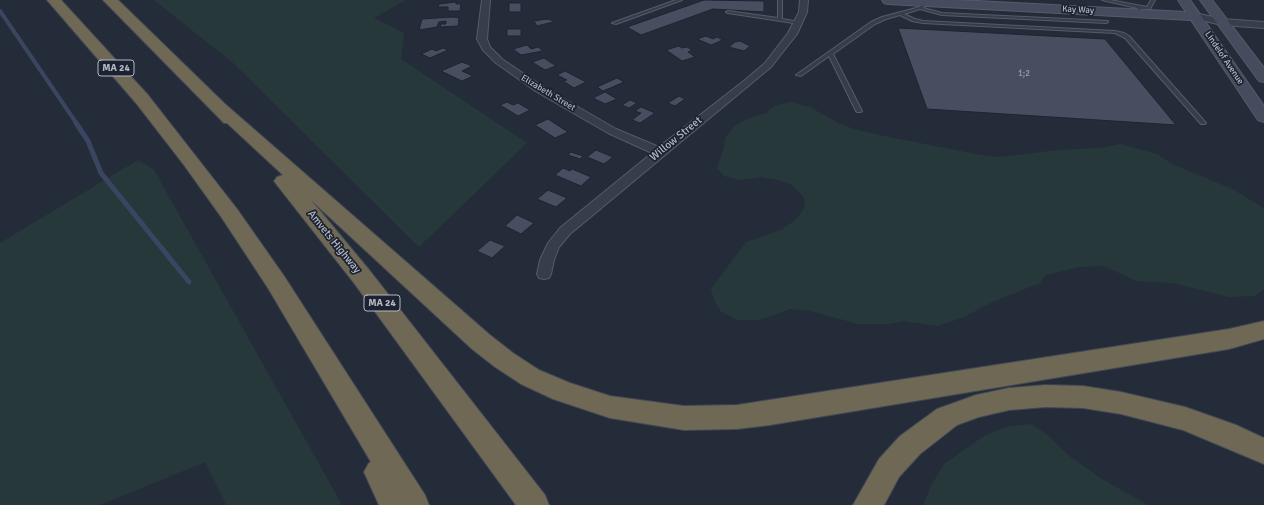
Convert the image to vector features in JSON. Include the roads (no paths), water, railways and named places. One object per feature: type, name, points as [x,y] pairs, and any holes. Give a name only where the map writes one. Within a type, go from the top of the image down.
[{"type":"highway","name":"MA 24","points":[[54,0],[127,80],[191,160],[256,252],[414,505]]},
{"type":"highway","name":"Amvets Highway","points":[[110,0],[220,108],[272,167],[339,248],[534,505]]},
{"type":"highway","points":[[220,108],[481,342],[504,360],[530,377],[562,391],[610,407],[648,414],[684,418],[737,417],[770,413],[1229,339],[1264,330]]},
{"type":"highway","points":[[314,344],[395,505]]},
{"type":"highway","points":[[868,505],[889,468],[910,445],[947,417],[976,406],[1009,399],[1046,396],[1083,397],[1121,403],[1185,419],[1226,434],[1264,451]]},
{"type":"main road","name":"Kay Way","points":[[888,0],[921,5],[1097,11],[1140,10],[1195,16]]},
{"type":"main road","name":"Lindelof Avenue","points":[[1184,0],[1264,117]]},
{"type":"main road","name":"Lindelof Avenue","points":[[1206,0],[1264,78]]},
{"type":"street","name":"Elizabeth Street","points":[[486,0],[483,42],[486,48],[499,61],[531,84],[605,127],[632,141],[660,152]]},
{"type":"street","name":"Willow Street","points":[[544,274],[547,260],[553,246],[565,231],[755,76],[783,47],[803,12],[804,0]]},
{"type":"street","points":[[1195,16],[1264,19]]},
{"type":"street","points":[[1220,18],[1264,25]]},
{"type":"lane","points":[[614,23],[680,0]]},
{"type":"lane","points":[[780,0],[780,20]]},
{"type":"lane","points":[[1104,0],[1140,10],[1148,8],[1153,0]]},
{"type":"lane","points":[[798,75],[873,23],[901,14],[921,5],[942,14],[1106,22]]},
{"type":"lane","points":[[1097,11],[1115,32]]},
{"type":"lane","points":[[728,12],[798,23]]},
{"type":"lane","points":[[901,14],[920,22],[1115,32],[1127,37],[1203,123]]},
{"type":"lane","points":[[830,53],[859,111]]},
{"type":"waterway","points":[[0,11],[77,124]]},
{"type":"waterway","points":[[76,123],[88,141],[101,173],[189,282]]}]
